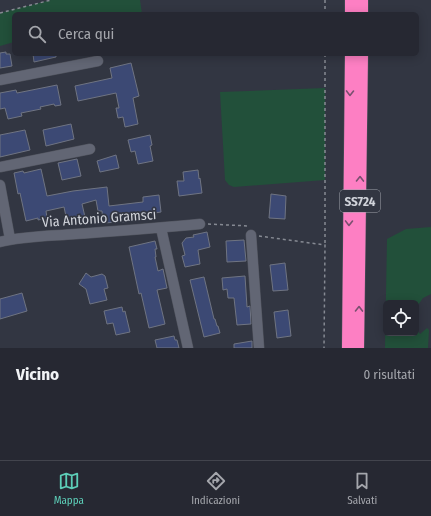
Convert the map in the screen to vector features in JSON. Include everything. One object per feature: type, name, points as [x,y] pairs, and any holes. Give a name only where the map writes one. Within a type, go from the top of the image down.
[{"type":"highway","points":[[351,0],[351,12]]},
{"type":"highway","points":[[362,0],[362,12]]},
{"type":"highway","points":[[348,348],[351,56]]},
{"type":"highway","name":"SS724","points":[[358,348],[362,56]]},
{"type":"street","points":[[0,80],[98,61]]},
{"type":"street","points":[[0,167],[90,149]]},
{"type":"street","points":[[0,185],[10,239]]},
{"type":"street","name":"Via Antonio Gramsci","points":[[0,242],[10,239],[200,224]]},
{"type":"street","points":[[160,228],[188,348]]},
{"type":"street","points":[[251,235],[259,348]]},
{"type":"path","points":[[0,14],[50,0]]},
{"type":"path","points":[[324,0],[325,12]]},
{"type":"path","points":[[324,348],[325,56]]},
{"type":"path","points":[[200,224],[251,226],[251,235],[325,245]]},
{"type":"green space","points":[[51,0],[140,0],[142,12],[12,12],[12,43],[0,46],[0,13]]},
{"type":"green space","points":[[325,88],[325,180],[234,187],[229,185],[225,180],[220,92]]},
{"type":"green space","points":[[431,227],[431,294],[423,298],[419,304],[419,300],[386,300],[387,239],[406,229]]},
{"type":"green space","points":[[427,328],[429,330],[428,348],[385,348],[385,336],[419,336],[419,332],[420,334]]},
{"type":"building","points":[[6,52],[6,54],[10,54],[12,66],[0,68],[0,53]]},
{"type":"building","points":[[33,56],[56,56],[56,57],[34,62]]},
{"type":"building","points":[[131,63],[139,96],[133,98],[138,124],[125,127],[123,117],[118,118],[116,108],[119,108],[116,93],[78,101],[75,86],[112,78],[110,68]]},
{"type":"building","points":[[57,85],[61,105],[55,106],[54,104],[40,107],[41,109],[21,113],[22,116],[8,119],[5,108],[0,109],[0,93],[16,90],[17,93]]},
{"type":"building","points":[[71,124],[74,139],[46,146],[43,130]]},
{"type":"building","points":[[25,130],[30,150],[0,157],[0,135]]},
{"type":"building","points":[[150,135],[152,145],[150,146],[153,161],[138,164],[135,151],[131,152],[128,140]]},
{"type":"building","points":[[116,155],[119,168],[100,172],[97,161]]},
{"type":"building","points":[[77,159],[81,176],[62,180],[58,163]]},
{"type":"building","points":[[41,169],[47,196],[107,187],[109,206],[143,202],[143,197],[159,195],[161,212],[136,216],[136,221],[103,223],[102,211],[98,211],[96,200],[82,204],[85,217],[67,221],[64,207],[46,211],[47,218],[38,220],[38,218],[26,221],[20,193],[18,194],[14,173],[23,171],[24,173]]},
{"type":"building","points":[[198,170],[202,193],[179,196],[177,181],[184,181],[183,172]]},
{"type":"building","points":[[271,194],[286,196],[285,219],[269,218]]},
{"type":"building","points":[[207,232],[210,247],[198,250],[200,264],[185,267],[182,256],[185,255],[182,243],[186,238],[194,237],[193,235]]},
{"type":"building","points":[[244,240],[246,261],[227,262],[226,241]]},
{"type":"building","points":[[155,241],[157,249],[155,249],[155,257],[158,271],[163,269],[167,288],[157,290],[165,324],[149,328],[141,293],[139,294],[129,247]]},
{"type":"building","points":[[285,263],[288,290],[273,291],[270,265]]},
{"type":"building","points":[[86,273],[91,277],[102,274],[105,276],[108,288],[104,289],[107,300],[90,304],[86,289],[79,284]]},
{"type":"building","points":[[245,276],[247,307],[250,306],[251,324],[237,325],[234,298],[228,298],[227,289],[223,290],[222,278]]},
{"type":"building","points":[[204,277],[214,319],[220,333],[204,337],[190,280]]},
{"type":"building","points":[[22,293],[27,311],[0,319],[0,299]]},
{"type":"building","points":[[122,307],[123,312],[125,311],[130,332],[116,335],[113,323],[107,324],[104,311]]},
{"type":"building","points":[[288,310],[291,336],[277,338],[274,312]]},
{"type":"building","points":[[174,336],[175,340],[177,340],[179,348],[157,348],[155,340]]},
{"type":"building","points":[[252,341],[252,348],[234,348],[234,344]]}]
